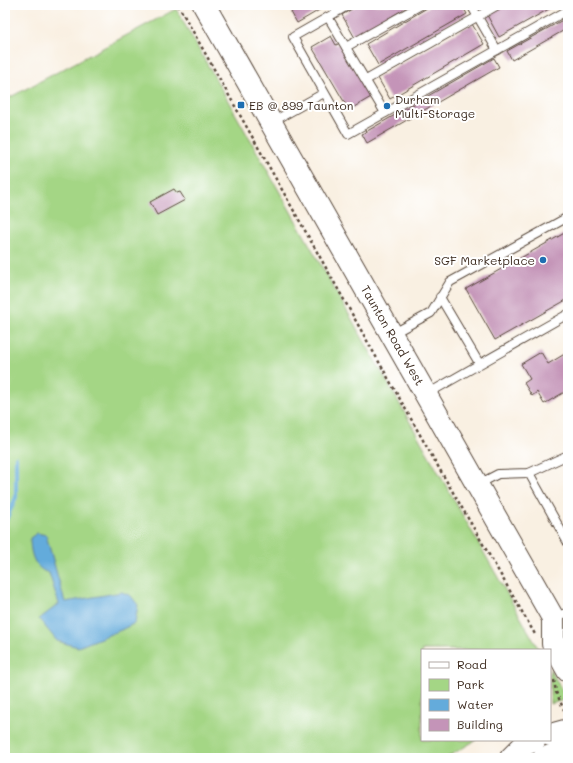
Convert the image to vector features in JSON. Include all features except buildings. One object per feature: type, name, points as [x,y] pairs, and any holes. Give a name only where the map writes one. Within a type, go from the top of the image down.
[{"type":"main road","name":"Taunton Road West","points":[[206,6],[477,485],[563,619],[553,644],[561,675]]},
{"type":"main road","points":[[551,734],[566,720]]},
{"type":"main road","points":[[511,758],[524,745],[533,741]]},
{"type":"main road","points":[[544,758],[568,752]]},
{"type":"lane","points":[[349,5],[293,37],[348,134],[568,10]]},
{"type":"lane","points":[[346,47],[421,5]]},
{"type":"lane","points":[[471,5],[497,50]]},
{"type":"lane","points":[[366,80],[498,5]]},
{"type":"lane","points":[[328,17],[385,113]]},
{"type":"lane","points":[[272,122],[324,93]]},
{"type":"lane","points":[[392,334],[431,313],[450,282],[568,217]]},
{"type":"lane","points":[[440,297],[479,363]]},
{"type":"lane","points":[[426,394],[568,314]]},
{"type":"lane","points":[[477,485],[498,474],[529,473],[568,455]]},
{"type":"lane","points":[[529,473],[568,543]]},
{"type":"path","points":[[178,5],[428,449],[540,643]]},
{"type":"path","points":[[561,675],[556,692],[566,720]]},
{"type":"green space","points":[[176,9],[538,649],[421,649],[421,741],[474,741],[446,758],[5,758],[5,100]]},
{"type":"green space","points":[[551,671],[567,699],[551,704]]},
{"type":"water","points":[[37,533],[46,535],[65,602],[122,592],[131,596],[138,605],[135,623],[78,647],[57,641],[39,619],[59,604],[49,573],[44,571],[36,564],[32,555],[30,538]]},
{"type":"waterway","points":[[5,522],[16,497],[16,457]]},
{"type":"place","name":"EB @ 899 Taunton","points":[[241,105]]},
{"type":"place","name":"Durham Multi-Storage","points":[[387,106]]},
{"type":"place","name":"SGF Marketplace","points":[[543,260]]}]
